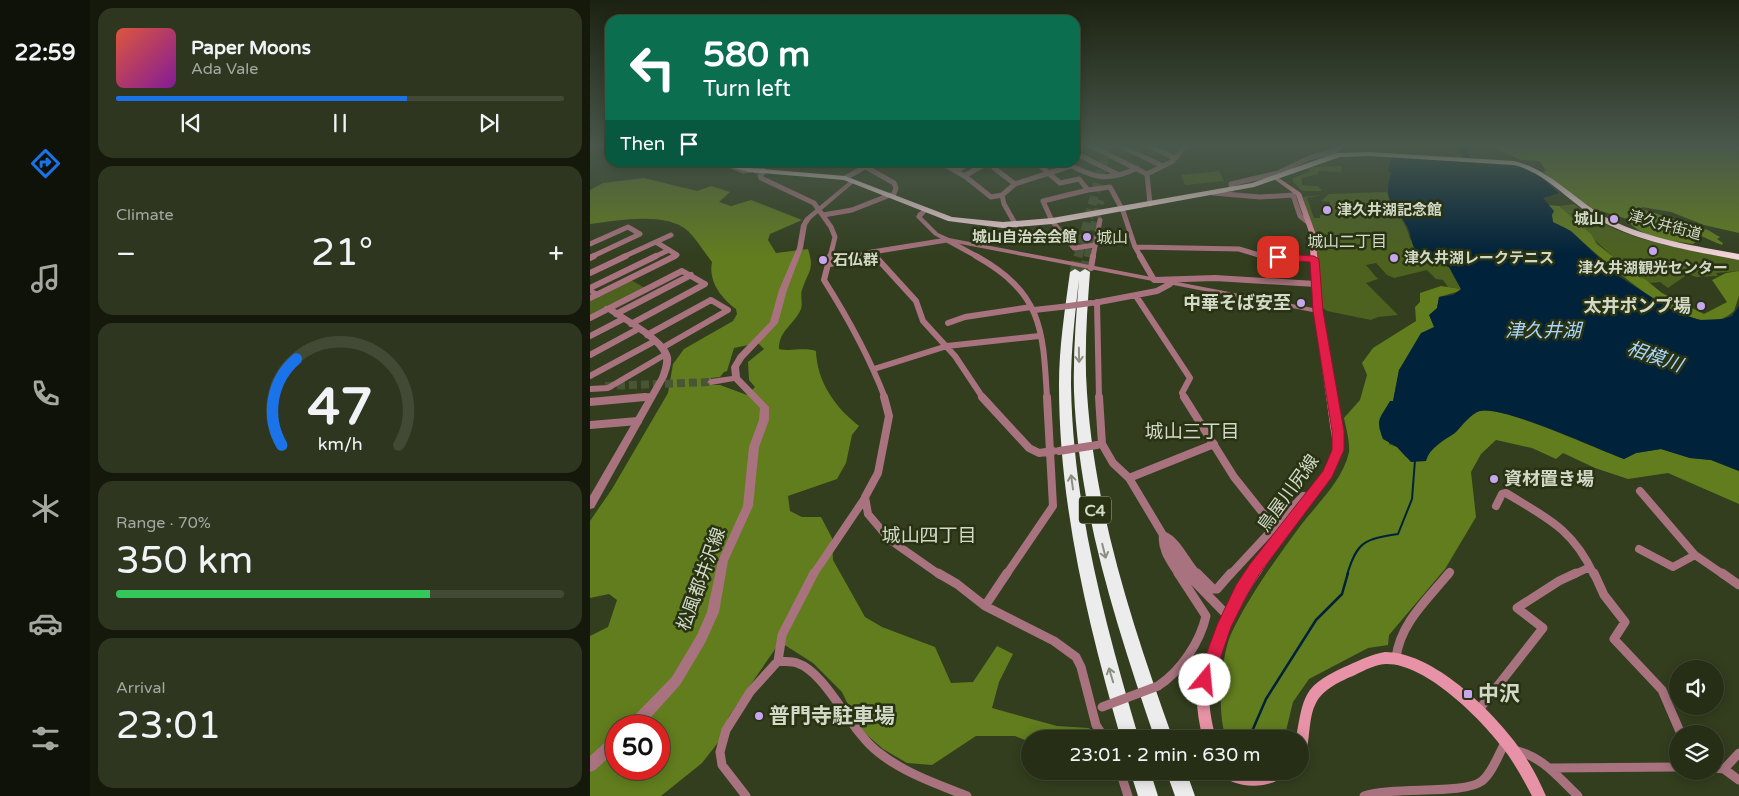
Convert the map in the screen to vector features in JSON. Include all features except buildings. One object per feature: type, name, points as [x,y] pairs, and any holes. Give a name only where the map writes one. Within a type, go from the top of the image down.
[{"type":"highway","points":[[857,182],[925,210],[965,222],[1016,225],[1052,221],[1202,195],[1259,182]]},
{"type":"highway","name":"津久井街道","points":[[1552,182],[1584,208],[1618,226],[1675,244],[1739,257]]},
{"type":"highway","name":"C4","points":[[1084,270],[1069,318],[1065,385],[1070,463],[1089,583],[1108,666],[1127,730]]},
{"type":"highway","name":"C4","points":[[1084,270],[1079,349],[1081,415],[1086,460],[1097,521],[1113,586],[1161,730]]},
{"type":"highway","points":[[1143,780],[1148,796]]},
{"type":"highway","points":[[1179,780],[1185,796]]},
{"type":"main road","name":"鳥屋川尻線","points":[[1208,730],[1203,705],[1204,686],[1209,663],[1228,616],[1252,574],[1332,468],[1338,441],[1318,311],[1309,223],[1298,193],[1282,182]]},
{"type":"main road","points":[[1303,730],[1307,709],[1318,690],[1350,671],[1375,660],[1396,658],[1410,661],[1430,673],[1478,711],[1509,745],[1539,796]]},
{"type":"street","points":[[746,796],[722,765],[721,743],[740,705],[778,661],[782,635],[815,572],[865,498],[878,474],[889,416],[885,395],[874,369],[851,323],[824,280],[835,236],[818,207],[811,201],[771,182]]},
{"type":"street","points":[[711,382],[736,378],[736,367],[741,357],[774,323],[783,290],[800,248],[804,225],[818,207],[846,182]]},
{"type":"street","points":[[823,215],[852,210],[892,196],[896,188],[892,182]]},
{"type":"street","points":[[972,182],[989,196],[1002,195],[1015,184],[1021,182]]},
{"type":"street","points":[[1082,182],[1088,190]]},
{"type":"street","points":[[1148,182],[1150,204]]},
{"type":"street","points":[[1232,189],[1231,184],[1239,182]]},
{"type":"street","points":[[1095,245],[1074,248],[1052,221],[1043,201],[1088,190],[1110,187],[1122,209],[1135,247],[1154,280]]},
{"type":"street","points":[[1213,193],[1260,197],[1293,196],[1300,216],[1309,223]]},
{"type":"street","points":[[1002,195],[1004,204],[1016,225]]},
{"type":"street","points":[[925,210],[920,214],[920,217],[936,234],[994,267],[1016,284],[1033,309],[1044,351],[1053,506],[985,606]]},
{"type":"street","points":[[1084,270],[1095,245],[1095,232],[1098,222]]},
{"type":"street","points":[[590,244],[628,227],[640,234],[590,258]]},
{"type":"street","points":[[590,273],[671,235]]},
{"type":"street","points":[[827,264],[872,252],[947,240],[1084,270],[1154,280],[1318,311]]},
{"type":"street","points":[[592,293],[677,255],[656,242]]},
{"type":"street","points":[[1135,247],[1240,249],[1262,256],[1314,259]]},
{"type":"street","points":[[592,293],[669,250]]},
{"type":"street","points":[[872,252],[877,260],[916,301],[923,321],[947,346],[982,397],[1029,448],[1039,454],[1100,444]]},
{"type":"street","points":[[590,336],[616,314],[680,272],[691,275],[705,285],[590,355]]},
{"type":"street","points":[[590,318],[616,314],[691,275]]},
{"type":"street","points":[[1154,280],[1173,278],[1236,278],[1316,284]]},
{"type":"street","points":[[948,323],[965,317],[1061,307],[1136,296],[1157,292],[1170,284]]},
{"type":"street","points":[[1136,296],[1190,378],[1182,393],[1234,477],[1274,527]]},
{"type":"street","points":[[590,376],[712,300],[728,310],[608,388],[590,389]]},
{"type":"street","points":[[1094,302],[1100,444],[1110,460],[1129,478],[1183,570],[1228,616]]},
{"type":"street","points":[[590,504],[665,370],[664,351],[651,338],[616,314]]},
{"type":"street","points":[[874,369],[947,346],[1039,336]]},
{"type":"street","name":"松風都井沢線","points":[[644,715],[676,681],[701,639],[713,612],[724,561],[748,506],[754,447],[764,420],[765,407],[736,378]]},
{"type":"street","points":[[590,402],[652,396]]},
{"type":"street","points":[[590,426],[638,421]]},
{"type":"street","points":[[1129,478],[1214,444]]},
{"type":"street","points":[[1640,491],[1695,554],[1739,584]]},
{"type":"street","points":[[1496,506],[1502,494],[1506,494],[1559,526],[1575,541],[1604,595],[1625,622],[1614,639],[1662,690],[1677,725]]},
{"type":"street","points":[[1163,535],[1172,539],[1190,567],[1215,590],[1303,496],[1311,497]]},
{"type":"street","points":[[865,498],[868,514],[890,540],[985,606],[1054,641],[1076,657],[1097,709],[1096,725],[1099,730]]},
{"type":"street","points":[[1097,709],[1158,686],[1173,674],[1197,638],[1206,616],[1167,556],[1162,543],[1163,535]]},
{"type":"street","points":[[1639,550],[1673,567],[1695,554]]},
{"type":"street","points":[[1478,711],[1543,628],[1518,608],[1559,581],[1590,567]]},
{"type":"street","points":[[1396,658],[1397,644],[1408,624],[1450,572]]},
{"type":"street","points":[[778,661],[800,664],[810,672],[868,744],[892,763],[967,796]]},
{"type":"street","points":[[1364,796],[1384,791],[1415,788],[1457,788],[1476,784],[1485,777],[1509,745],[1527,752],[1550,768],[1578,796]]},
{"type":"street","points":[[590,765],[605,752]]},
{"type":"street","points":[[1724,765],[1739,753]]},
{"type":"street","points":[[1550,768],[1669,767]]},
{"type":"street","points":[[1724,772],[1739,780]]},
{"type":"street","points":[[1123,780],[1128,796]]},
{"type":"green space","points":[[610,182],[661,182],[697,191],[711,186],[730,192],[719,202],[731,206],[751,200],[802,220],[770,234],[768,240],[776,253],[808,249],[811,262],[810,270],[801,292],[801,309],[781,337],[779,349],[816,351],[820,373],[829,393],[842,411],[859,426],[852,435],[846,463],[837,479],[788,496],[790,511],[802,517],[821,517],[832,538],[833,560],[865,617],[882,627],[935,647],[951,683],[973,682],[997,646],[1013,654],[999,682],[992,708],[1057,726],[1089,728],[1090,730],[1021,730],[1021,738],[1015,736],[976,736],[932,765],[907,763],[883,749],[859,728],[842,692],[813,663],[780,642],[729,716],[720,740],[702,763],[661,796],[590,796],[590,636],[608,627],[617,600],[609,594],[590,598],[590,521],[612,489],[668,393],[673,364],[684,349],[733,321],[737,314],[736,309],[725,300],[714,282],[711,269],[712,262],[688,231],[679,225],[654,219],[590,224],[590,190],[603,183]],"holes":[[[758,343],[764,349],[748,362],[749,380],[755,387],[747,395],[720,385],[711,385],[711,378],[720,377],[727,371],[734,348]]]},
{"type":"green space","points":[[1184,182],[1213,182],[1185,185]]},
{"type":"green space","points":[[1293,182],[1318,186],[1322,191],[1302,191]]},
{"type":"green space","points":[[1556,182],[1739,182],[1739,233],[1704,225],[1671,212],[1642,207],[1642,209],[1708,230],[1720,237],[1717,239],[1723,243],[1722,245],[1681,228],[1676,232],[1698,240],[1693,244],[1666,240],[1639,230],[1627,219],[1585,206]]},
{"type":"green space","points":[[1387,192],[1406,227],[1410,239],[1441,264],[1449,267],[1461,289],[1448,287],[1443,280],[1436,279],[1427,270],[1394,278],[1387,275],[1376,263],[1366,265],[1378,279],[1366,283],[1398,315],[1378,317],[1371,320],[1327,311],[1320,306],[1313,230],[1303,197],[1322,195],[1307,198],[1314,218],[1320,218],[1320,215],[1330,215],[1330,202],[1321,201],[1329,194]]},
{"type":"green space","points":[[1574,204],[1592,217],[1631,235],[1675,247],[1739,259],[1739,271],[1716,273],[1718,276],[1696,277],[1688,274],[1668,288],[1660,282],[1652,283],[1644,280],[1619,262],[1559,206]]},
{"type":"green space","points":[[1549,205],[1559,206],[1591,234],[1597,244],[1639,277],[1646,280],[1662,293],[1704,314],[1727,302],[1712,280],[1726,273],[1739,271],[1739,296],[1734,311],[1717,320],[1696,319],[1672,310],[1648,295],[1566,228],[1553,222]]},
{"type":"green space","points":[[631,280],[645,288],[590,316],[590,300]]},
{"type":"green space","points":[[1441,286],[1461,289],[1460,291],[1439,297],[1434,327],[1399,370],[1393,402],[1389,403],[1389,444],[1397,447],[1406,457],[1427,455],[1476,413],[1479,411],[1490,411],[1507,414],[1550,429],[1624,459],[1636,453],[1661,449],[1690,458],[1711,460],[1739,471],[1739,504],[1668,473],[1628,479],[1595,468],[1563,453],[1556,459],[1532,448],[1496,440],[1481,454],[1471,472],[1476,517],[1445,569],[1389,635],[1388,645],[1368,648],[1309,679],[1293,702],[1286,730],[1224,730],[1221,702],[1222,671],[1231,634],[1254,592],[1273,564],[1301,525],[1336,482],[1349,452],[1344,418],[1360,400],[1367,375],[1362,363],[1373,348],[1416,321],[1415,307],[1420,302],[1420,293]]},
{"type":"water","name":"津久井湖","points":[[1389,182],[1547,182],[1559,193],[1543,198],[1554,211],[1552,215],[1553,222],[1571,231],[1618,276],[1675,312],[1700,320],[1723,319],[1732,316],[1739,306],[1739,471],[1711,460],[1690,458],[1661,449],[1636,453],[1624,459],[1529,421],[1492,411],[1480,411],[1473,414],[1455,433],[1434,448],[1426,461],[1411,462],[1397,447],[1383,439],[1379,427],[1381,415],[1390,401],[1393,401],[1399,370],[1421,333],[1434,327],[1429,315],[1437,308],[1439,297],[1453,295],[1461,289],[1449,267],[1426,258],[1414,247],[1408,228],[1389,198]]},
{"type":"waterway","points":[[1347,575],[1359,548],[1370,540],[1398,534],[1412,499],[1415,460]]},
{"type":"waterway","points":[[1253,729],[1266,699],[1316,620],[1342,594],[1348,573]]},
{"type":"tunnel","points":[[1078,257],[1098,182]]},
{"type":"tunnel","points":[[1088,257],[1100,200]]},
{"type":"tunnel","points":[[1075,272],[1078,256]]},
{"type":"tunnel","points":[[1085,272],[1088,256]]},
{"type":"tunnel","points":[[605,386],[711,382]]},
{"type":"place","name":"津久井湖記念館","points":[[1327,210]]},
{"type":"place","name":"城山","points":[[1614,219]]},
{"type":"place","name":"城山自治会会館","points":[[1087,237]]},
{"type":"place","name":"津久井湖観光センター","points":[[1653,251]]},
{"type":"place","name":"津久井湖レークテニス","points":[[1394,258]]},
{"type":"place","name":"石仏群","points":[[823,260]]},
{"type":"place","name":"中華そば安至","points":[[1301,303]]},
{"type":"place","name":"太井ポンプ場","points":[[1701,306]]},
{"type":"place","name":"資材置き場","points":[[1494,479]]},
{"type":"place","name":"中沢","points":[[1468,694]]},
{"type":"place","name":"普門寺駐車場","points":[[759,716]]},
{"type":"district","name":"城山","points":[[1112,237]]},
{"type":"district","name":"城山二丁目","points":[[1347,241]]},
{"type":"district","name":"城山三丁目","points":[[1192,431]]},
{"type":"district","name":"城山四丁目","points":[[929,535]]},
{"type":"route","points":[[1205,680],[1209,663],[1224,625],[1248,579],[1328,474],[1338,450],[1338,431],[1324,357],[1318,311],[1314,259],[1278,257]]},
{"type":"water label","name":"相模川","points":[[1655,356]]}]
